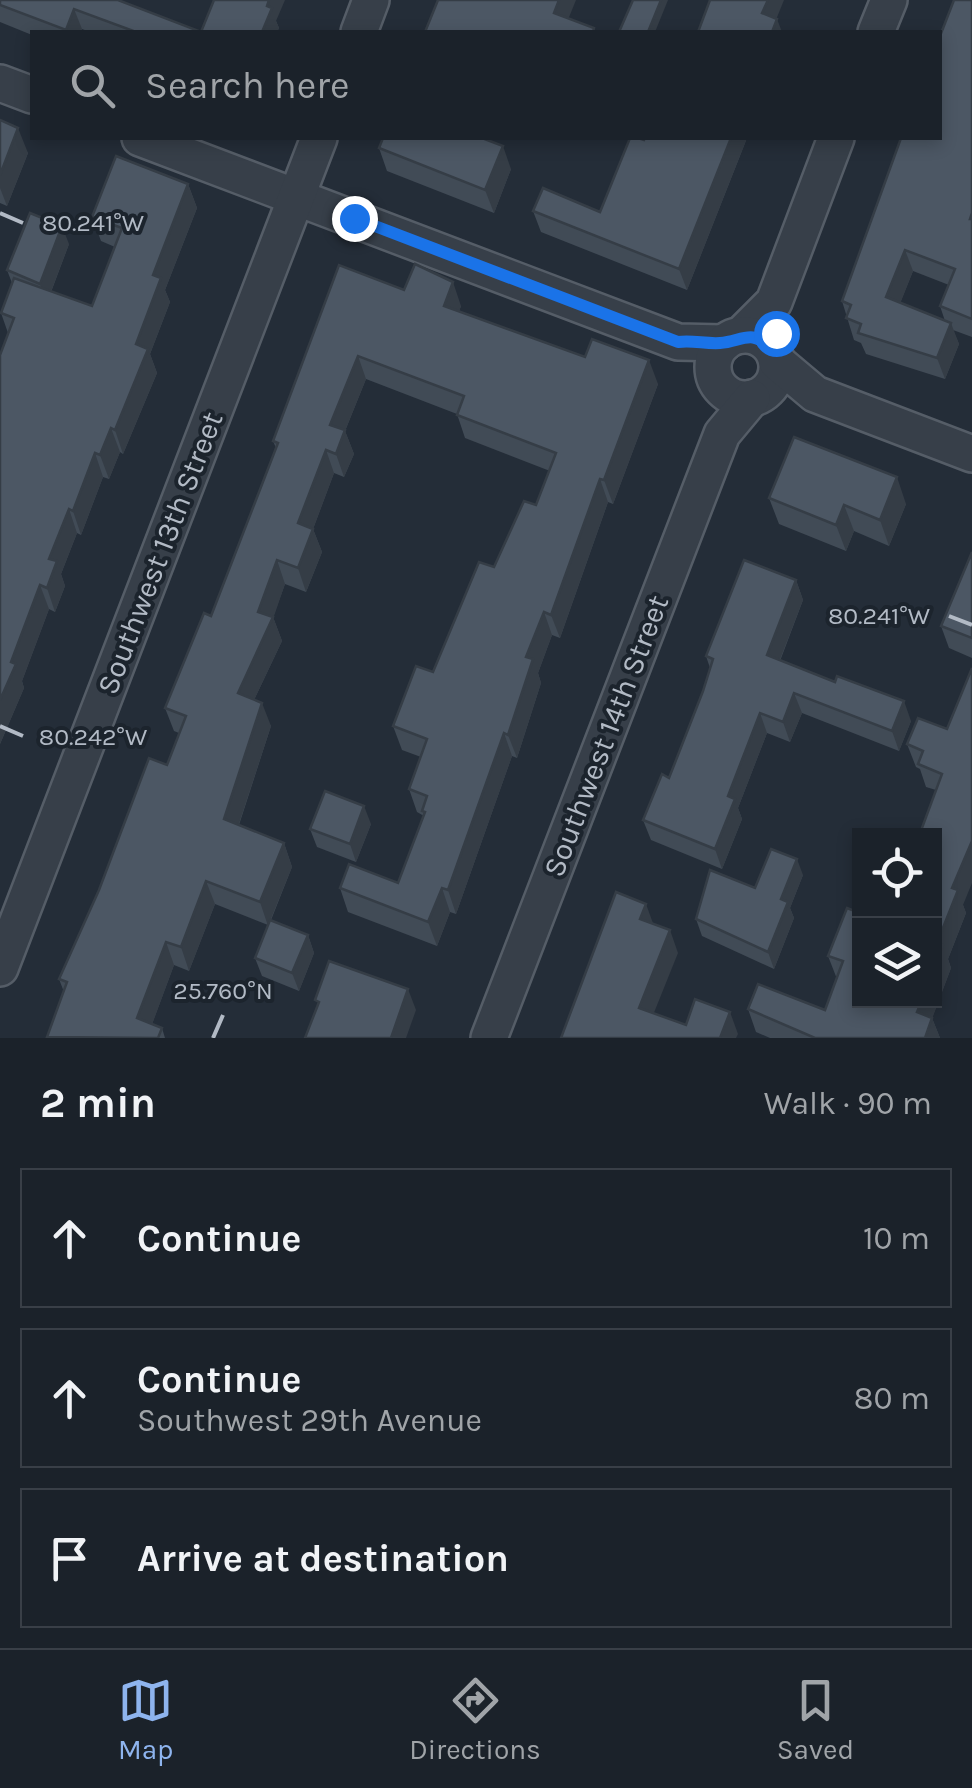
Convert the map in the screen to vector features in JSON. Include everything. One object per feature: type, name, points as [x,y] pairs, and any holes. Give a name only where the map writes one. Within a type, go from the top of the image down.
[{"type":"street","points":[[360,30],[372,0]]},
{"type":"street","points":[[877,30],[889,0]]},
{"type":"street","points":[[0,82],[30,94]]},
{"type":"street","points":[[145,140],[972,454]]},
{"type":"street","name":"Southwest 13th Street","points":[[0,968],[317,140]]},
{"type":"street","name":"Southwest 14th Street","points":[[489,1038],[746,367],[777,318],[774,302],[835,140]]},
{"type":"building","points":[[0,0],[118,0],[196,30],[131,30],[74,9],[66,30],[0,5]]},
{"type":"building","points":[[214,0],[269,0],[267,6],[272,8],[263,30],[202,30]]},
{"type":"building","points":[[438,0],[559,0],[554,13],[594,28],[594,30],[426,30]]},
{"type":"building","points":[[633,0],[661,0],[649,30],[620,30]]},
{"type":"building","points":[[710,0],[768,0],[762,13],[777,19],[773,30],[699,30]]},
{"type":"building","points":[[954,0],[972,0],[972,319],[940,306],[955,269],[905,250],[886,297],[951,323],[937,358],[858,333],[861,324],[846,318],[851,305],[842,301],[900,140],[942,140],[942,31]]},
{"type":"building","points":[[0,120],[18,128],[0,175]]},
{"type":"building","points":[[382,140],[487,140],[503,146],[485,190],[379,148]]},
{"type":"building","points":[[629,140],[730,140],[679,269],[533,211],[543,188],[600,212]]},
{"type":"building","points":[[116,156],[188,184],[153,275],[161,278],[136,344],[148,349],[115,430],[111,428],[100,455],[95,453],[73,511],[69,509],[49,559],[57,561],[47,588],[40,585],[11,662],[16,664],[0,700],[0,355],[14,318],[1,313],[14,278],[92,306],[122,228],[92,217]]},
{"type":"building","points":[[30,213],[62,226],[40,284],[7,270]]},
{"type":"building","points":[[415,264],[453,282],[444,306],[585,357],[592,339],[649,360],[604,480],[600,479],[551,615],[544,612],[526,657],[533,659],[508,735],[504,733],[448,890],[442,888],[428,922],[340,888],[349,864],[398,883],[425,812],[422,811],[427,796],[409,789],[427,739],[393,726],[416,666],[433,672],[479,562],[494,567],[524,501],[536,505],[556,453],[457,415],[464,396],[358,356],[330,425],[345,430],[336,454],[326,450],[298,523],[313,529],[298,568],[277,560],[258,612],[273,617],[238,693],[262,703],[224,819],[284,843],[260,902],[206,881],[181,947],[166,942],[137,1018],[162,1028],[158,1038],[47,1037],[67,982],[59,979],[99,890],[149,758],[167,765],[186,716],[165,708],[204,613],[211,616],[278,443],[273,441],[339,265],[404,290]]},
{"type":"building","points":[[794,437],[897,477],[880,520],[844,505],[836,525],[769,498]]},
{"type":"building","points":[[972,552],[972,638],[941,626]]},
{"type":"building","points":[[744,560],[796,580],[767,655],[835,682],[837,676],[904,701],[892,731],[794,693],[783,722],[760,713],[728,796],[735,799],[715,849],[643,820],[662,774],[669,778],[703,691],[713,659],[706,656]]},
{"type":"building","points":[[972,668],[972,841],[952,888],[958,890],[942,930],[942,828],[922,828],[942,774],[918,764],[923,751],[907,744],[918,718],[947,729]]},
{"type":"building","points":[[325,791],[364,806],[350,844],[310,829]]},
{"type":"building","points":[[771,849],[797,859],[781,899],[788,902],[768,952],[696,919],[710,870],[755,888]]},
{"type":"building","points":[[616,892],[646,904],[640,919],[670,930],[639,1008],[686,1025],[695,999],[730,1012],[720,1038],[561,1038]]},
{"type":"building","points":[[847,908],[852,910],[852,1008],[919,1008],[917,1012],[932,1018],[925,1038],[815,1038],[748,1009],[758,984],[825,1010],[843,961],[828,956]]},
{"type":"building","points":[[270,920],[308,935],[292,973],[255,958]]},
{"type":"building","points":[[329,961],[408,989],[391,1038],[305,1038]]},
{"type":"route","points":[[354,218],[678,342],[724,344],[741,335],[763,340],[771,348],[776,333]]}]
